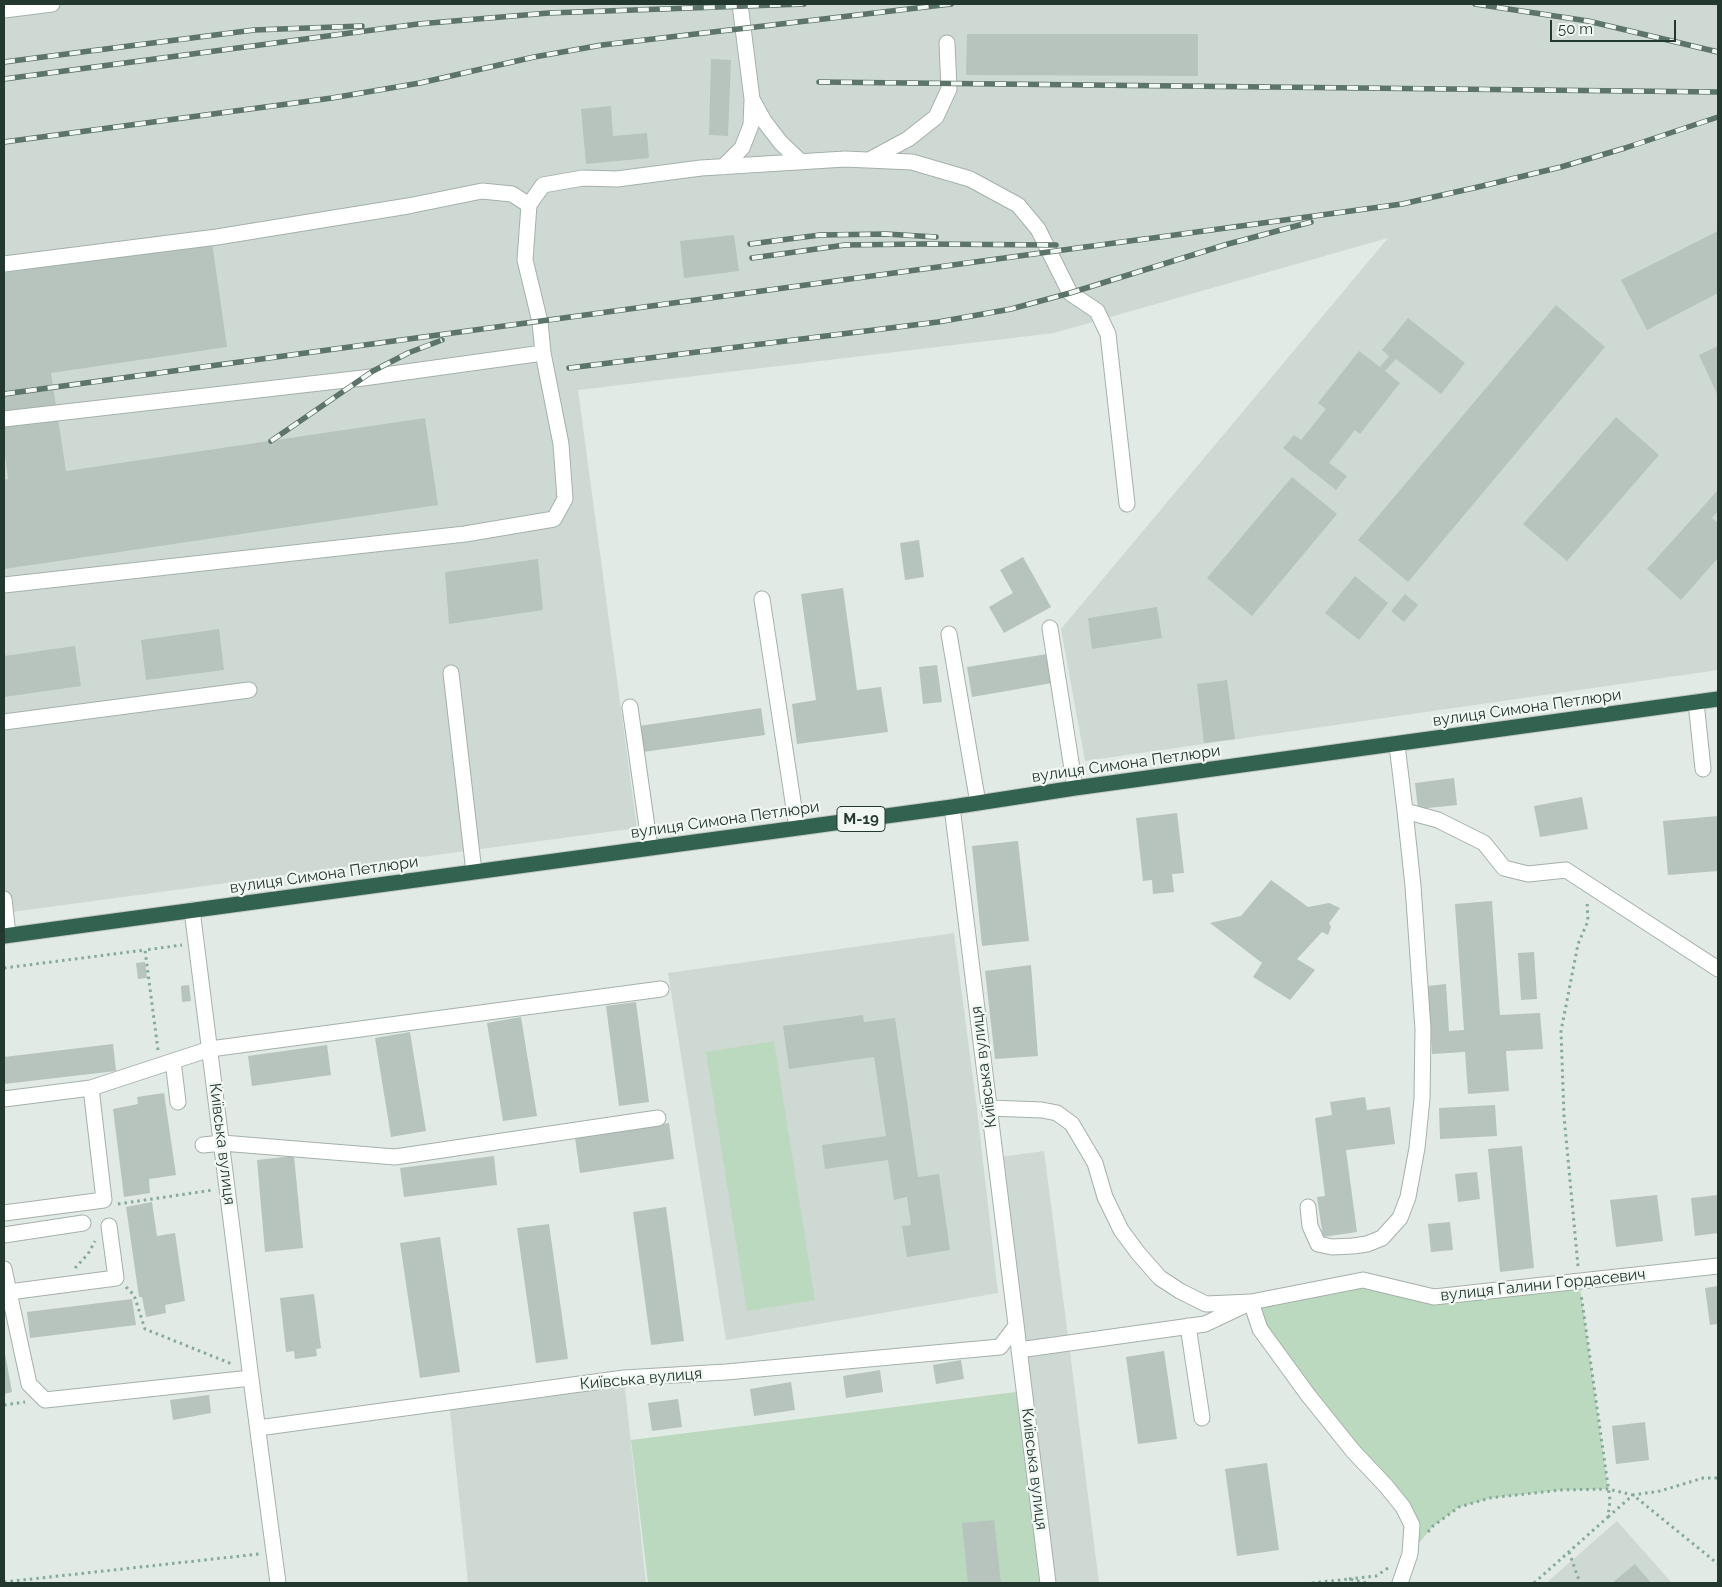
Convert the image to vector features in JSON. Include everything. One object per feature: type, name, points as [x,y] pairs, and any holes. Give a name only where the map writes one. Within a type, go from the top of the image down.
[{"type":"highway","name":"вулиця Симона Петлюри","points":[[6,936],[952,807],[1075,788],[1718,699]]},
{"type":"street","points":[[4,10],[52,4]]},
{"type":"street","points":[[723,167],[742,148],[751,125],[752,99],[740,4]]},
{"type":"street","points":[[868,160],[908,138],[936,117],[949,89],[947,43]]},
{"type":"street","points":[[752,99],[764,121],[781,143],[801,162]]},
{"type":"street","points":[[4,586],[465,534],[554,519],[565,499],[562,453],[542,353],[540,322],[525,260],[529,205],[542,185],[583,178],[617,179],[701,168],[845,160],[912,162],[970,180],[1018,205],[1038,229],[1070,294],[1097,311],[1108,334],[1127,504]]},
{"type":"street","points":[[4,264],[217,237],[408,206],[482,191],[512,194],[529,205]]},
{"type":"street","points":[[4,419],[392,374],[542,353]]},
{"type":"street","points":[[762,599],[797,828]]},
{"type":"street","points":[[1050,628],[1075,788]]},
{"type":"street","points":[[949,634],[978,803]]},
{"type":"street","points":[[452,673],[474,872]]},
{"type":"street","points":[[4,722],[249,690]]},
{"type":"street","points":[[1696,702],[1703,769]]},
{"type":"street","points":[[630,707],[650,848]]},
{"type":"street","points":[[1308,1207],[1310,1226],[1318,1244],[1332,1247],[1353,1246],[1367,1244],[1382,1238],[1400,1218],[1408,1197],[1418,1148],[1422,1099],[1424,1029],[1413,886],[1397,744]]},
{"type":"street","name":"Київська вулиця","points":[[952,807],[1048,1583]]},
{"type":"street","points":[[1405,811],[1438,820],[1484,843],[1504,868],[1528,874],[1566,870],[1718,969]]},
{"type":"street","points":[[4,899],[6,936]]},
{"type":"street","name":"Київська вулиця","points":[[192,910],[278,1583]]},
{"type":"street","points":[[4,1099],[91,1088],[210,1049],[661,989]]},
{"type":"street","points":[[166,1064],[178,1102]]},
{"type":"street","points":[[4,1214],[104,1200],[91,1088]]},
{"type":"street","points":[[989,1108],[1042,1110],[1057,1113],[1072,1124],[1095,1164],[1105,1197],[1121,1230],[1160,1278],[1206,1304],[1251,1302]]},
{"type":"street","points":[[203,1145],[222,1143],[395,1157],[658,1118]]},
{"type":"street","points":[[4,1235],[83,1223]]},
{"type":"street","points":[[9,1292],[116,1278],[109,1226]]},
{"type":"street","name":"вулиця Галини Гордасевич","points":[[1251,1302],[1363,1280],[1434,1297],[1718,1266]]},
{"type":"street","points":[[4,1269],[29,1384],[45,1400],[250,1374]]},
{"type":"street","points":[[1019,1350],[1205,1324],[1251,1302]]},
{"type":"street","points":[[1251,1302],[1260,1329],[1308,1395],[1353,1451],[1403,1507],[1412,1525],[1410,1554],[1400,1583]]},
{"type":"street","name":"Київська вулиця","points":[[258,1428],[624,1378],[726,1372],[1000,1347],[1016,1326]]},
{"type":"street","points":[[1188,1326],[1202,1418]]},
{"type":"path","points":[[1586,884],[1588,921],[1578,944],[1561,1031],[1564,1116],[1579,1281],[1610,1500],[1608,1517]]},
{"type":"path","points":[[4,968],[184,945]]},
{"type":"path","points":[[145,950],[166,1064]]},
{"type":"path","points":[[114,1204],[227,1188]]},
{"type":"path","points":[[56,1287],[88,1254],[96,1240]]},
{"type":"path","points":[[116,1278],[134,1295],[146,1329],[250,1374]]},
{"type":"path","points":[[1534,1583],[1633,1496],[1660,1491],[1703,1478],[1718,1478]]},
{"type":"path","points":[[1427,1532],[1459,1507],[1490,1498],[1560,1490],[1608,1489],[1633,1496],[1718,1564]]},
{"type":"path","points":[[4,1582],[274,1552]]},
{"type":"path","points":[[1569,1552],[1580,1583]]},
{"type":"path","points":[[1312,1583],[1376,1576],[1410,1554]]},
{"type":"path","points":[[1349,1579],[1368,1583]]},
{"type":"shaded area","points":[[4,4],[1718,4],[1718,670],[1085,761],[1061,629],[1388,238],[1054,333],[578,390],[637,828],[4,913]]},
{"type":"shaded area","points":[[954,933],[998,1293],[726,1340],[668,973]]},
{"type":"shaded area","points":[[1044,1151],[1099,1583],[1048,1583],[994,1158]]},
{"type":"shaded area","points":[[624,1378],[646,1583],[468,1583],[449,1402]]},
{"type":"shaded area","points":[[1617,1521],[1672,1583],[1546,1583]]},
{"type":"green space","points":[[774,1041],[815,1300],[747,1311],[706,1052]]},
{"type":"green space","points":[[1363,1280],[1434,1297],[1579,1281],[1608,1489],[1560,1490],[1490,1498],[1459,1507],[1433,1526],[1410,1554],[1412,1525],[1353,1451],[1251,1302]]},
{"type":"green space","points":[[1024,1391],[1048,1583],[648,1583],[631,1440]]},
{"type":"building","points":[[967,34],[1198,34],[1198,76],[966,75]]},
{"type":"building","points":[[711,59],[731,60],[728,136],[709,135]]},
{"type":"building","points":[[611,106],[613,136],[647,133],[649,158],[586,164],[581,109]]},
{"type":"building","points":[[1718,231],[1718,293],[1647,330],[1621,280]]},
{"type":"building","points":[[734,235],[739,271],[684,278],[680,241]]},
{"type":"building","points":[[212,242],[227,347],[51,373],[66,471],[425,418],[438,505],[4,569],[4,480],[8,479],[4,448],[4,273]]},
{"type":"building","points":[[1556,305],[1605,347],[1408,582],[1358,540]]},
{"type":"building","points":[[1408,318],[1465,363],[1441,394],[1396,359],[1385,371],[1400,383],[1360,434],[1355,430],[1329,463],[1347,476],[1336,490],[1283,448],[1294,435],[1301,440],[1326,409],[1318,403],[1359,351],[1380,367],[1389,356],[1382,350]]},
{"type":"building","points":[[1718,346],[1718,396],[1699,355]]},
{"type":"building","points":[[1616,417],[1659,455],[1567,561],[1523,524]]},
{"type":"building","points":[[1292,477],[1337,514],[1252,616],[1207,578]]},
{"type":"building","points":[[1718,490],[1718,511],[1712,518],[1718,523],[1718,558],[1681,600],[1647,569]]},
{"type":"building","points":[[919,540],[924,577],[905,580],[900,543]]},
{"type":"building","points":[[1023,557],[1051,607],[1004,633],[989,607],[1013,593],[1000,570]]},
{"type":"building","points":[[538,559],[543,610],[449,624],[445,572]]},
{"type":"building","points":[[1355,576],[1388,603],[1359,640],[1325,613]]},
{"type":"building","points":[[843,588],[857,690],[881,687],[888,732],[797,744],[792,704],[816,700],[801,594]]},
{"type":"building","points":[[1405,594],[1418,605],[1404,622],[1391,611]]},
{"type":"building","points":[[1157,607],[1162,638],[1092,649],[1088,618]]},
{"type":"building","points":[[219,629],[224,670],[146,680],[141,640]]},
{"type":"building","points":[[75,646],[81,686],[4,697],[4,656]]},
{"type":"building","points":[[1047,654],[1052,683],[972,697],[967,667]]},
{"type":"building","points":[[937,665],[942,702],[923,704],[919,667]]},
{"type":"building","points":[[1227,680],[1235,739],[1204,743],[1197,684]]},
{"type":"building","points":[[761,708],[765,735],[643,752],[639,726]]},
{"type":"building","points":[[1454,778],[1457,805],[1418,809],[1415,783]]},
{"type":"building","points":[[1582,797],[1588,829],[1540,837],[1534,806]]},
{"type":"building","points":[[1177,813],[1184,873],[1172,874],[1174,892],[1153,894],[1152,880],[1143,881],[1136,818]]},
{"type":"building","points":[[1718,816],[1718,871],[1668,875],[1663,821]]},
{"type":"building","points":[[1018,841],[1029,941],[982,946],[972,846]]},
{"type":"building","points":[[1271,880],[1308,907],[1329,903],[1340,908],[1329,923],[1331,927],[1328,935],[1322,932],[1297,959],[1315,970],[1290,1000],[1253,977],[1262,963],[1210,923],[1241,916]]},
{"type":"building","points":[[1492,901],[1500,1015],[1540,1013],[1543,1049],[1506,1051],[1509,1091],[1468,1094],[1465,1052],[1432,1054],[1428,986],[1446,984],[1449,1031],[1464,1030],[1455,904]]},
{"type":"building","points":[[1534,952],[1537,999],[1521,1000],[1518,953]]},
{"type":"building","points":[[145,962],[147,978],[138,979],[136,963]]},
{"type":"building","points":[[1031,965],[1038,1056],[995,1059],[985,971]]},
{"type":"building","points":[[189,985],[191,1001],[182,1002],[181,986]]},
{"type":"building","points":[[636,1002],[649,1102],[619,1106],[606,1006]]},
{"type":"building","points":[[863,1015],[864,1022],[895,1018],[918,1177],[939,1174],[950,1250],[907,1257],[902,1226],[911,1225],[907,1197],[894,1200],[888,1160],[825,1169],[822,1145],[886,1136],[874,1057],[789,1069],[783,1026]]},
{"type":"building","points":[[521,1017],[537,1116],[503,1121],[487,1023]]},
{"type":"building","points":[[410,1032],[426,1131],[391,1137],[375,1038]]},
{"type":"building","points":[[113,1044],[116,1071],[4,1084],[4,1057]]},
{"type":"building","points":[[327,1045],[331,1075],[252,1086],[248,1056]]},
{"type":"building","points":[[164,1093],[176,1175],[149,1179],[150,1193],[124,1197],[113,1109],[138,1104],[137,1097]]},
{"type":"building","points":[[1365,1097],[1367,1110],[1390,1107],[1395,1144],[1346,1150],[1357,1232],[1323,1237],[1317,1197],[1325,1196],[1315,1118],[1332,1115],[1330,1102]]},
{"type":"building","points":[[1495,1105],[1497,1136],[1440,1139],[1439,1108]]},
{"type":"building","points":[[669,1123],[674,1159],[580,1173],[575,1138]]},
{"type":"building","points":[[1522,1146],[1534,1268],[1500,1272],[1488,1149]]},
{"type":"building","points":[[294,1156],[303,1248],[265,1252],[257,1160]]},
{"type":"building","points":[[494,1156],[497,1185],[404,1197],[400,1168]]},
{"type":"building","points":[[1477,1172],[1480,1199],[1458,1202],[1455,1174]]},
{"type":"building","points":[[1657,1195],[1663,1241],[1616,1247],[1610,1200]]},
{"type":"building","points":[[1718,1195],[1718,1233],[1695,1236],[1691,1198]]},
{"type":"building","points":[[152,1202],[157,1236],[175,1233],[185,1301],[165,1305],[166,1313],[146,1317],[142,1297],[139,1297],[126,1207]]},
{"type":"building","points":[[666,1207],[684,1341],[651,1345],[633,1212]]},
{"type":"building","points":[[1450,1222],[1453,1250],[1431,1252],[1428,1224]]},
{"type":"building","points":[[549,1224],[568,1359],[536,1363],[517,1228]]},
{"type":"building","points":[[440,1237],[460,1372],[420,1378],[400,1243]]},
{"type":"building","points":[[1718,1286],[1718,1324],[1710,1325],[1705,1288]]},
{"type":"building","points":[[314,1294],[321,1348],[316,1349],[317,1356],[295,1359],[294,1351],[286,1352],[280,1298]]},
{"type":"building","points":[[132,1299],[136,1325],[30,1338],[27,1312]]},
{"type":"building","points":[[4,1348],[12,1392],[4,1394]]},
{"type":"building","points":[[1164,1351],[1177,1439],[1138,1444],[1126,1357]]},
{"type":"building","points":[[961,1360],[964,1379],[936,1384],[933,1365]]},
{"type":"building","points":[[880,1370],[883,1392],[846,1398],[843,1376]]},
{"type":"building","points":[[791,1382],[795,1410],[754,1416],[750,1389]]},
{"type":"building","points":[[209,1395],[211,1413],[173,1420],[170,1400]]},
{"type":"building","points":[[678,1399],[682,1427],[652,1431],[648,1403]]},
{"type":"building","points":[[1645,1422],[1649,1460],[1616,1464],[1612,1426]]},
{"type":"building","points":[[1267,1463],[1279,1550],[1237,1556],[1225,1469]]},
{"type":"building","points":[[994,1520],[1001,1583],[968,1583],[962,1523]]},
{"type":"building","points":[[1635,1564],[1651,1583],[1612,1583]]},
{"type":"railway","points":[[4,79],[418,24],[549,13],[804,4]]},
{"type":"railway","points":[[4,142],[332,98],[420,83],[534,57],[602,45],[951,4]]},
{"type":"railway","points":[[1475,4],[1588,21],[1718,52]]},
{"type":"railway","points":[[4,62],[254,30],[362,26]]},
{"type":"railway","points":[[819,82],[1718,92]]},
{"type":"railway","points":[[1138,240],[1402,204],[1561,167],[1718,117]]},
{"type":"railway","points":[[569,368],[938,322],[1011,309],[1070,293],[1228,244],[1311,222]]},
{"type":"railway","points":[[750,244],[820,235],[886,234],[936,237]]},
{"type":"railway","points":[[4,394],[1144,239]]},
{"type":"railway","points":[[752,258],[845,245],[1056,245]]},
{"type":"railway","points":[[271,441],[373,371],[408,353],[442,340]]}]
